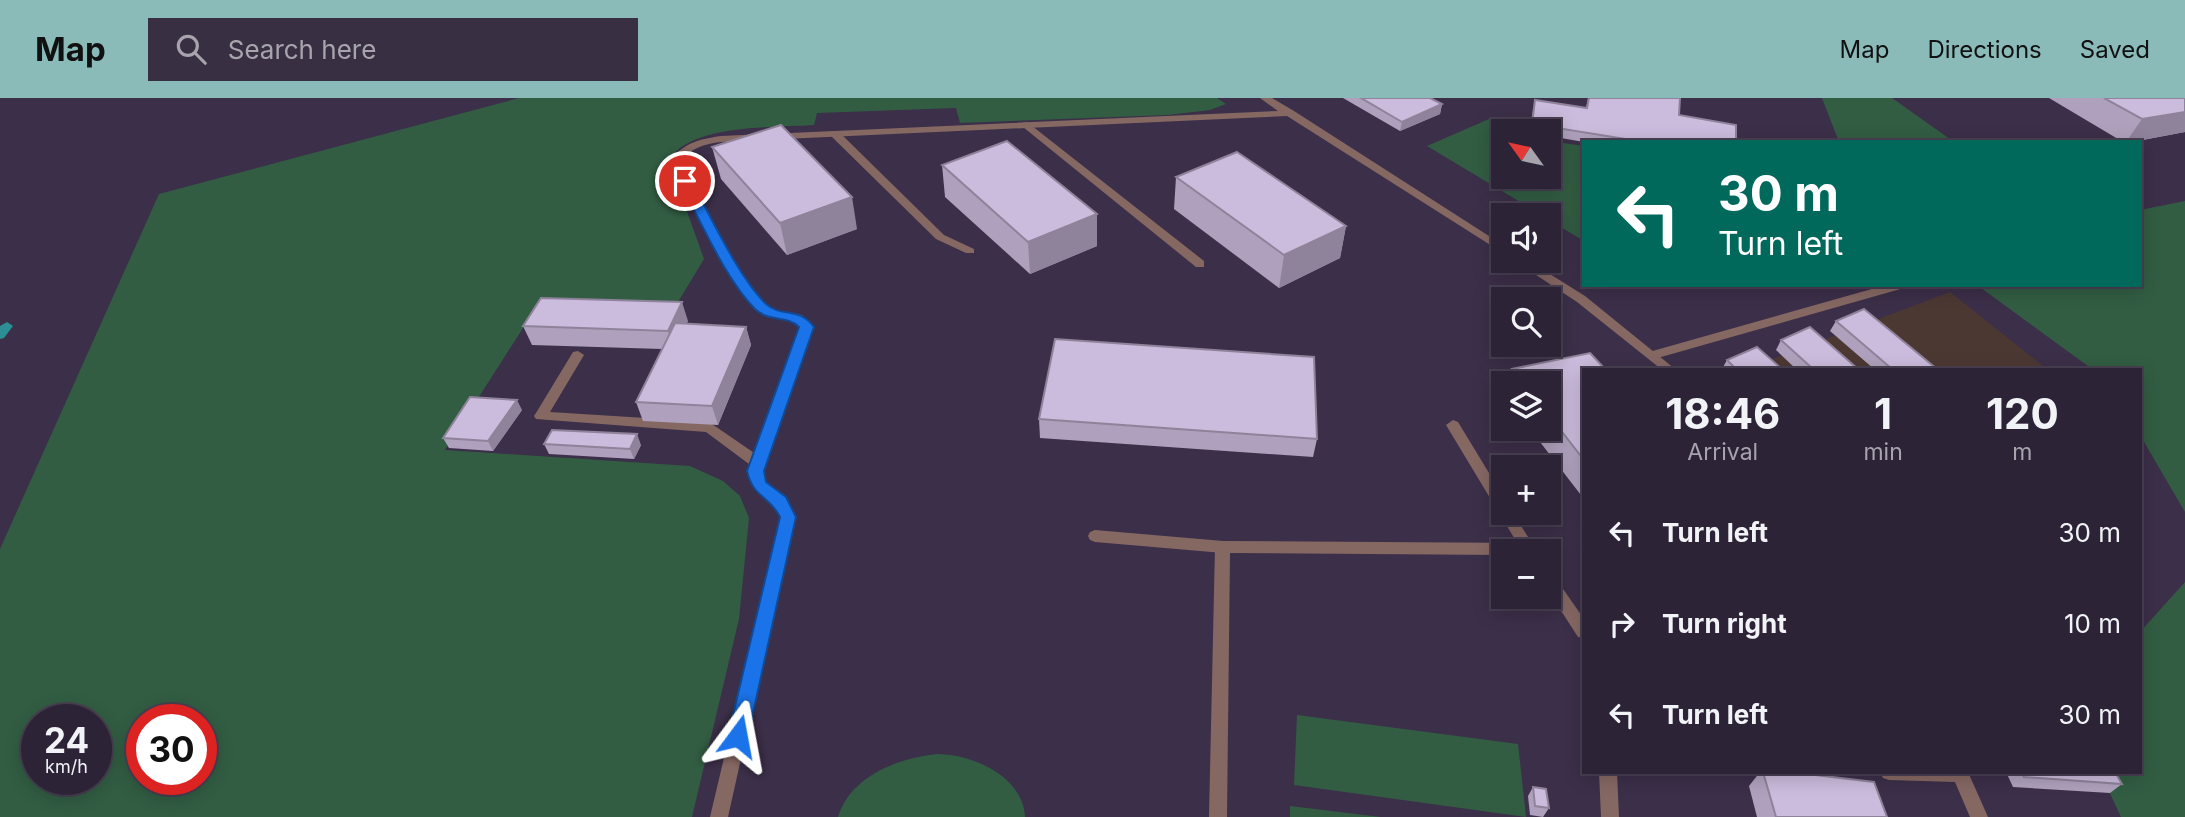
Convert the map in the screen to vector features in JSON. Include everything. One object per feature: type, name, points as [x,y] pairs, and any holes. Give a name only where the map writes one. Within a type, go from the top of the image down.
[{"type":"street","points":[[1265,98],[1491,242]]},
{"type":"street","points":[[719,817],[788,517],[780,502],[759,485],[755,478],[807,327],[798,318],[770,313],[760,306],[736,273],[675,162],[687,149],[710,140],[1290,113]]},
{"type":"street","points":[[1027,125],[1200,264]]},
{"type":"street","points":[[835,134],[940,237],[970,251]]},
{"type":"street","points":[[1540,273],[1581,299],[1668,368]]},
{"type":"street","points":[[1654,355],[1893,287]]},
{"type":"street","points":[[578,355],[541,416],[709,427],[758,463]]},
{"type":"street","points":[[1453,425],[1491,488]]},
{"type":"street","points":[[1095,536],[1223,547],[1491,550]]},
{"type":"street","points":[[1218,817],[1223,547]]},
{"type":"street","points":[[1561,598],[1582,629]]},
{"type":"street","points":[[1608,774],[1610,817]]},
{"type":"street","points":[[1960,774],[1979,817]]},
{"type":"shaded area","points":[[1950,292],[2046,368],[1758,368],[1757,365]]},
{"type":"green space","points":[[519,98],[1217,98],[1226,104],[1210,110],[1168,115],[960,123],[956,108],[817,113],[814,125],[757,128],[714,134],[679,149],[669,161],[704,259],[678,302],[539,303],[445,450],[690,466],[723,481],[740,496],[749,518],[739,619],[692,817],[0,817],[0,549],[159,194]]},
{"type":"green space","points":[[1822,98],[1892,98],[1951,140],[1838,140]]},
{"type":"green space","points":[[1491,120],[1491,184],[1427,146]]},
{"type":"green space","points":[[1561,143],[1582,146],[1582,240],[1561,227],[1561,203],[1522,203],[1499,189],[1561,189]]},
{"type":"green space","points":[[2185,201],[2185,512],[2142,438],[2142,368],[2091,368],[1980,287],[2142,287],[2142,210]]},
{"type":"green space","points":[[2185,582],[2185,817],[2121,817],[2101,774],[2142,774],[2142,630]]},
{"type":"green space","points":[[1297,715],[1518,744],[1526,817],[1294,785]]},
{"type":"green space","points":[[937,754],[980,763],[1006,779],[1022,803],[1025,817],[838,817],[853,790],[865,780],[892,765]]},
{"type":"green space","points":[[1290,806],[1381,817],[1290,817]]},
{"type":"building","points":[[1361,98],[1430,98],[1442,104],[1402,122]]},
{"type":"building","points":[[1589,98],[1680,98],[1679,115],[1736,125],[1736,140],[1632,140],[1561,129],[1561,119],[1533,119],[1535,100],[1587,108]]},
{"type":"building","points":[[2104,98],[2185,98],[2185,112],[2142,119]]},
{"type":"building","points":[[781,125],[852,197],[780,223],[712,147]]},
{"type":"building","points":[[1007,141],[1097,214],[1028,242],[942,165]]},
{"type":"building","points":[[1237,152],[1346,226],[1284,255],[1176,177]]},
{"type":"building","points":[[541,298],[682,302],[668,331],[523,326]]},
{"type":"building","points":[[1864,309],[1936,368],[1891,368],[1836,321]]},
{"type":"building","points":[[675,323],[746,327],[712,406],[636,402]]},
{"type":"building","points":[[1810,327],[1857,368],[1812,368],[1781,340]]},
{"type":"building","points":[[1055,339],[1314,357],[1317,439],[1039,419]]},
{"type":"building","points":[[1757,347],[1781,368],[1735,368],[1727,360]]},
{"type":"building","points":[[1590,353],[1604,368],[1582,368],[1582,457],[1561,430],[1561,371],[1512,369]]},
{"type":"building","points":[[470,397],[517,400],[488,441],[443,438]]},
{"type":"building","points":[[552,430],[637,434],[630,449],[544,444]]},
{"type":"building","points":[[1764,774],[1807,774],[1874,782],[1887,817],[1776,817]]},
{"type":"building","points":[[2022,774],[2116,774],[2122,784],[2024,777]]},
{"type":"building","points":[[1533,787],[1546,789],[1549,808],[1535,806]]},
{"type":"waterway","points":[[0,335],[7,326]]},
{"type":"route","points":[[685,181],[736,273],[760,306],[770,313],[798,318],[807,327],[755,471],[759,485],[780,502],[788,517],[738,736]]}]
